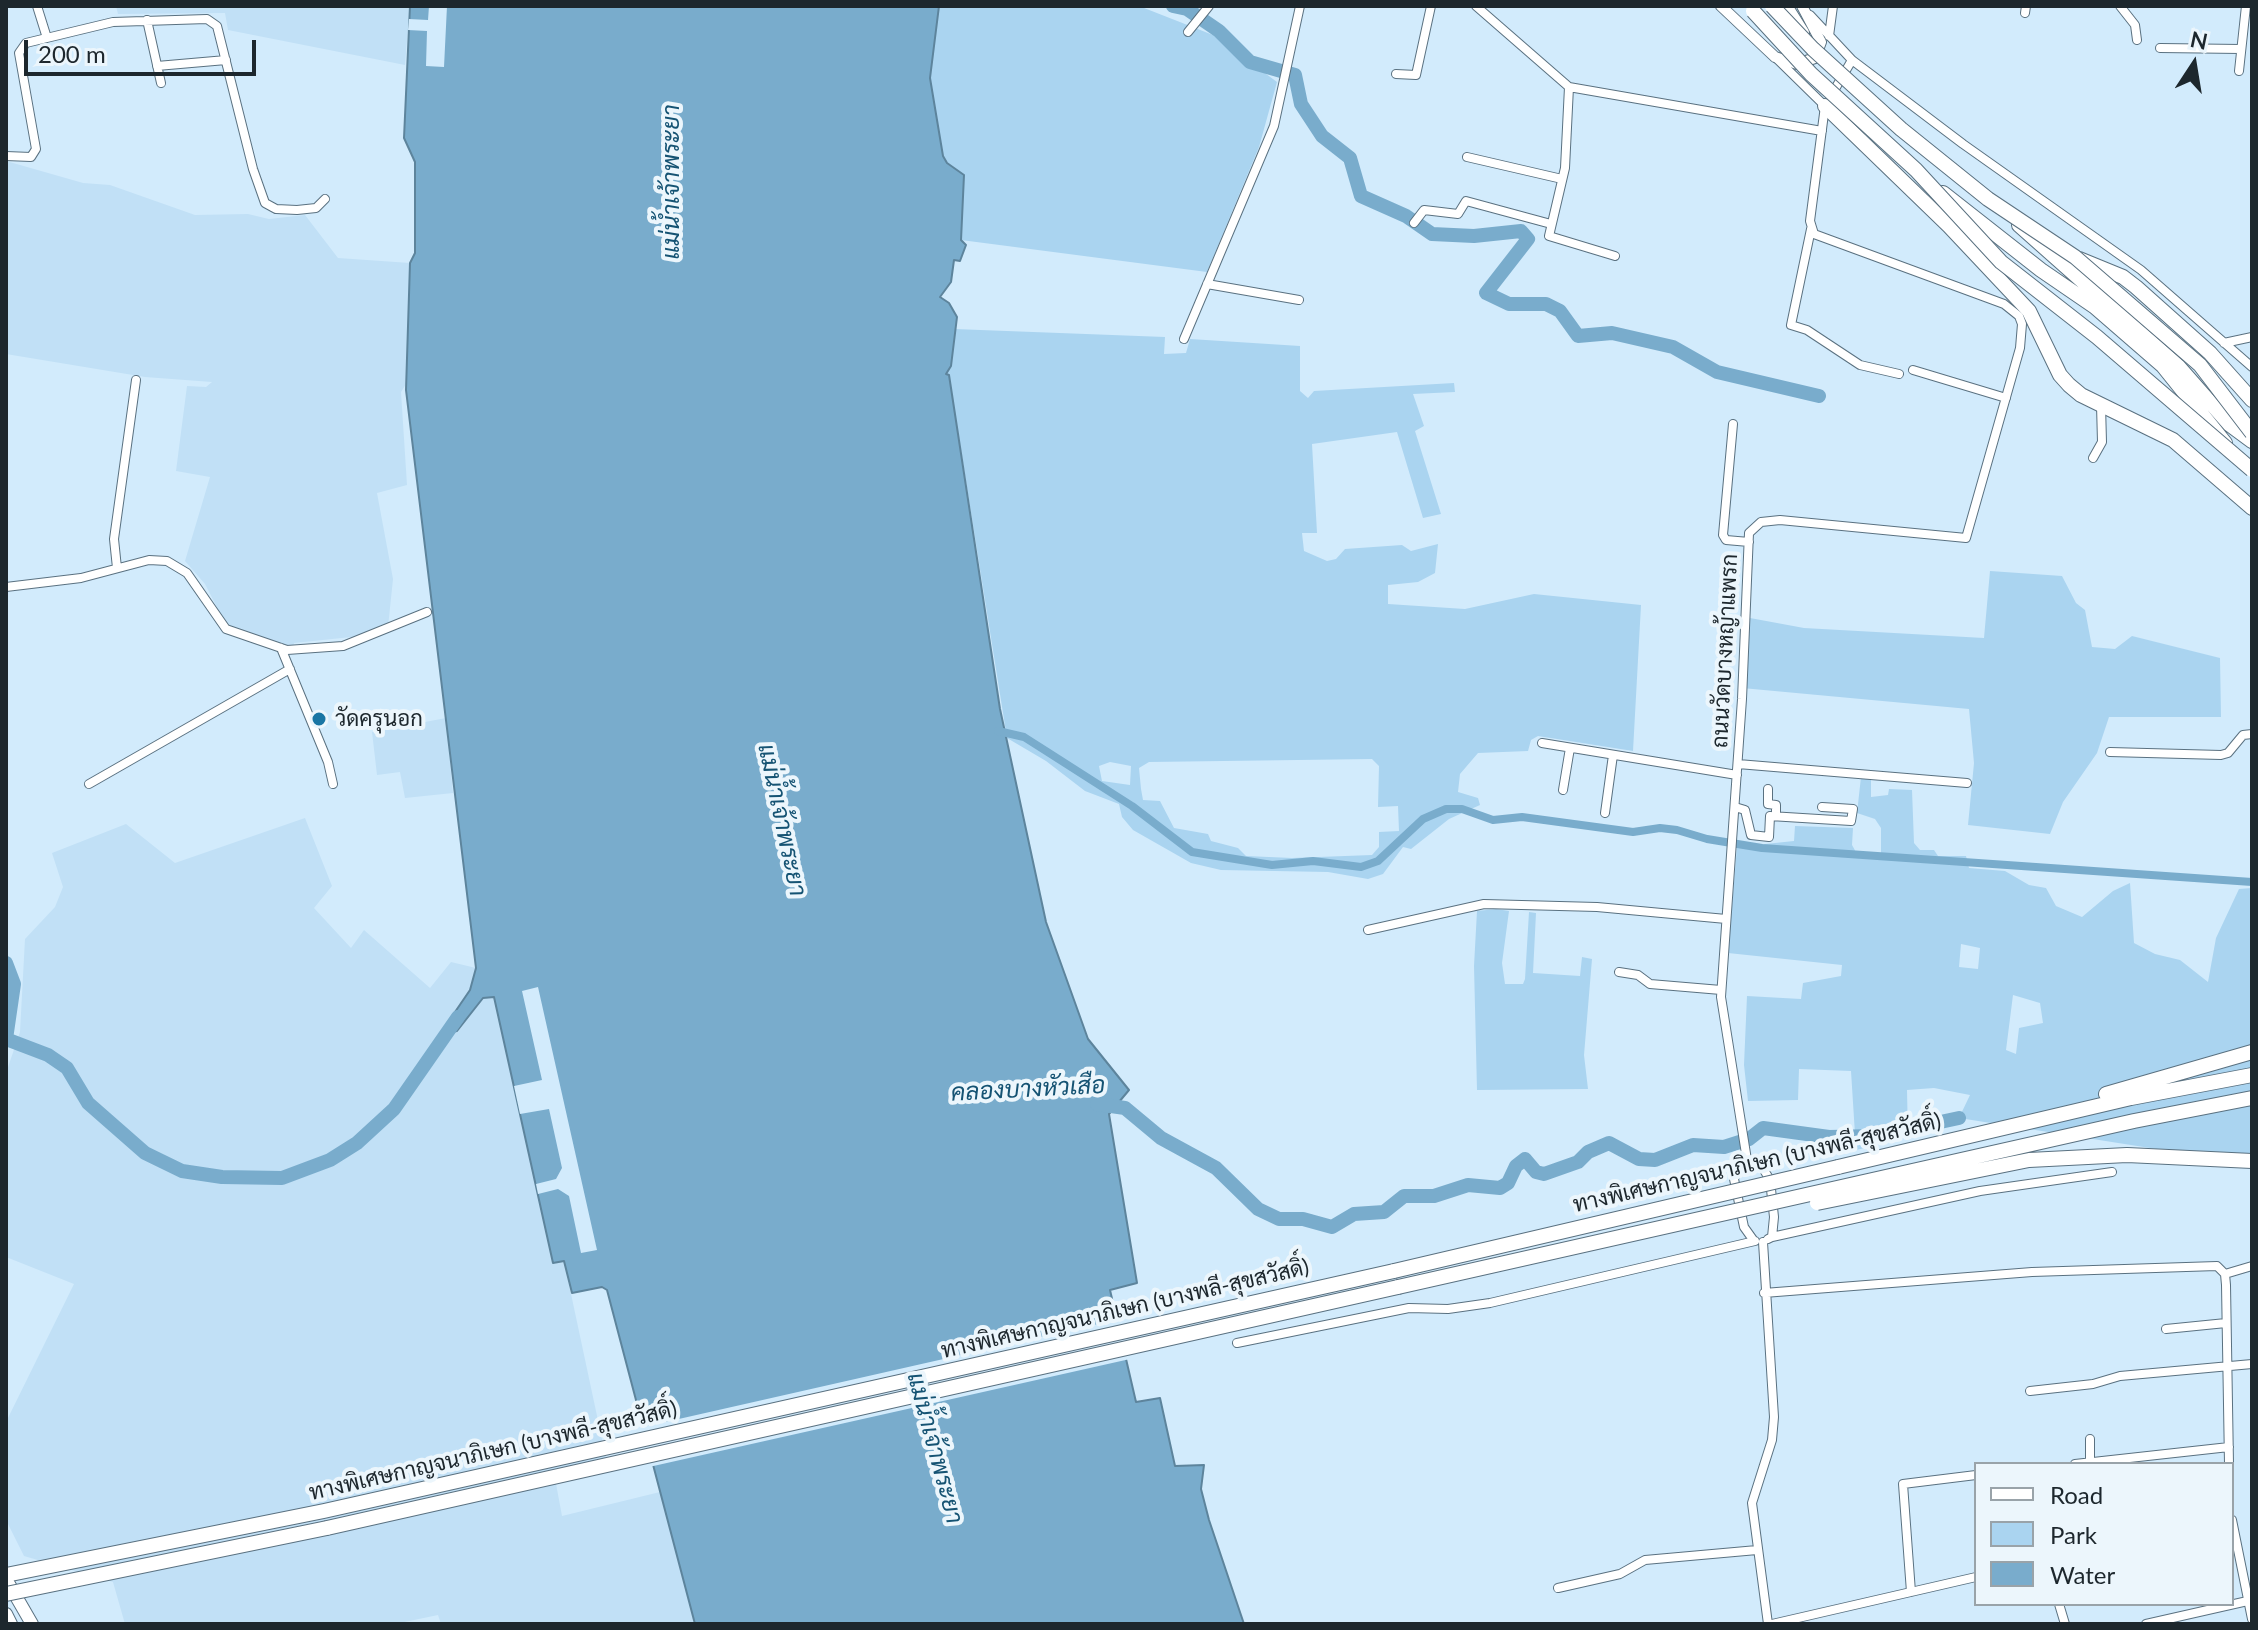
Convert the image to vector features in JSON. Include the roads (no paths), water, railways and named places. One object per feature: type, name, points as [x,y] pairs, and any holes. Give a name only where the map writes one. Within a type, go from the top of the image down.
[{"type":"highway","points":[[1772,6],[1813,49],[1901,129],[1988,199],[2189,376],[2229,424],[2252,441]]},
{"type":"highway","points":[[1785,6],[1813,49]]},
{"type":"highway","points":[[1751,8],[1821,84],[1916,170],[2032,264],[2095,307],[2163,366],[2252,478]]},
{"type":"highway","points":[[1825,106],[1949,226],[2021,302],[2036,321],[2060,375],[2081,395],[2173,440],[2252,508]]},
{"type":"highway","points":[[1916,170],[2009,269],[2089,331],[2252,470]]},
{"type":"highway","points":[[1988,199],[2075,257],[2200,365],[2252,433]]},
{"type":"highway","points":[[2075,257],[2114,273],[2136,287],[2210,353],[2252,400]]},
{"type":"highway","points":[[2003,1128],[2252,1052]]},
{"type":"highway","name":"ทางพิเศษกาญจนาภิเษก (บางพลี-สุขสวัสดิ์)","points":[[6,1577],[339,1508],[1394,1271],[2003,1128],[2252,1075]]},
{"type":"highway","name":"ทางพิเศษกาญจนาภิเษก (บางพลี-สุขสวัสดิ์)","points":[[6,1594],[327,1528],[2134,1121],[2252,1098]]},
{"type":"highway","points":[[1653,1230],[1799,1206],[2029,1160],[2127,1155],[2252,1161]]},
{"type":"main road","points":[[6,1577],[32,1624]]},
{"type":"main road","points":[[6,1614],[11,1624]]},
{"type":"street","points":[[37,6],[47,38]]},
{"type":"street","points":[[1189,29],[1209,6]]},
{"type":"street","points":[[1184,339],[1274,126],[1300,6]]},
{"type":"street","points":[[1396,74],[1416,75],[1431,6]]},
{"type":"street","points":[[1476,6],[1569,87],[1822,131]]},
{"type":"street","points":[[1721,6],[1825,106]]},
{"type":"street","points":[[1829,36],[1833,6]]},
{"type":"street","points":[[2120,6],[2135,25],[2137,40]]},
{"type":"street","points":[[2239,71],[2246,6]]},
{"type":"street","points":[[1775,57],[1797,64],[1807,63],[1819,51],[1819,34],[1803,7]]},
{"type":"street","points":[[1803,7],[1852,60],[1963,144],[2141,270],[2252,367]]},
{"type":"street","points":[[147,20],[161,83]]},
{"type":"street","points":[[6,156],[31,157],[36,149],[19,53],[26,43],[113,22],[212,20],[217,26],[253,169],[265,203],[276,209],[297,210],[316,208],[325,199]]},
{"type":"street","points":[[2160,48],[2241,49]]},
{"type":"street","points":[[157,66],[226,60]]},
{"type":"street","points":[[1852,60],[1825,106],[1811,229],[1791,325],[1807,330],[1860,365],[1899,374]]},
{"type":"street","points":[[1569,87],[1562,179],[1548,233],[1552,238],[1615,256]]},
{"type":"street","points":[[1467,157],[1562,179]]},
{"type":"street","points":[[1414,223],[1420,214],[1429,210],[1458,214],[1466,201],[1551,224]]},
{"type":"street","name":"ถนนวัดบางหญ้าแพรก","points":[[1770,1624],[1752,1503],[1772,1440],[1764,1293],[1759,1241],[1744,1227],[1736,1191],[1735,1172],[1747,1160],[1723,1029],[1721,990],[1738,764],[1749,533],[1761,522],[1780,520],[1966,538],[2020,348],[2022,324],[2012,309],[1822,240],[1811,229]]},
{"type":"street","points":[[1207,284],[1299,300]]},
{"type":"street","points":[[2224,343],[2252,337]]},
{"type":"street","points":[[1913,370],[2006,398]]},
{"type":"street","points":[[117,568],[114,539],[136,380]]},
{"type":"street","points":[[2093,458],[2102,442],[2101,405]]},
{"type":"street","points":[[1733,424],[1723,535],[1726,540],[1749,542]]},
{"type":"street","points":[[6,587],[81,578],[149,560],[172,562],[187,573],[226,629],[281,648],[343,646],[427,612]]},
{"type":"street","points":[[281,648],[328,762],[333,784]]},
{"type":"street","points":[[89,784],[290,669]]},
{"type":"street","points":[[2110,752],[2221,755],[2228,753],[2243,735],[2252,734]]},
{"type":"street","points":[[1542,743],[1737,775]]},
{"type":"street","points":[[1563,790],[1570,748]]},
{"type":"street","points":[[1605,813],[1613,755]]},
{"type":"street","points":[[1738,764],[1967,783]]},
{"type":"street","points":[[1768,789],[1768,804],[1776,805],[1776,816]]},
{"type":"street","points":[[1735,807],[1745,810],[1751,835],[1769,837],[1770,816],[1851,821],[1853,809],[1822,807]]},
{"type":"street","points":[[1368,930],[1484,904],[1597,907],[1726,919]]},
{"type":"street","points":[[1619,972],[1638,975],[1650,984],[1721,990]]},
{"type":"street","points":[[1747,1160],[1761,1165],[1770,1180],[1774,1217],[1772,1237]]},
{"type":"street","points":[[1237,1343],[1409,1308],[1448,1309],[1490,1303],[1980,1191],[2112,1172]]},
{"type":"street","points":[[1764,1293],[2032,1272],[2210,1266],[2223,1269],[2229,1462]]},
{"type":"street","points":[[2225,1274],[2252,1266]]},
{"type":"street","points":[[2166,1329],[2226,1323]]},
{"type":"street","points":[[2030,1391],[2080,1386],[2120,1376],[2252,1364]]},
{"type":"street","points":[[2090,1439],[2090,1462],[2229,1447]]},
{"type":"street","points":[[1911,1592],[1903,1484],[1974,1475]]},
{"type":"street","points":[[2234,1526],[2247,1566],[2252,1619]]},
{"type":"street","points":[[1558,1588],[1620,1574],[1653,1559],[1757,1550]]},
{"type":"street","points":[[1770,1624],[1974,1577]]},
{"type":"street","points":[[2146,1624],[2224,1606]]},
{"type":"water","name":"แม่น้ำเจ้าพระยา","points":[[410,6],[939,6],[930,78],[943,156],[947,163],[964,175],[961,240],[966,245],[960,261],[954,260],[951,282],[940,297],[949,303],[957,317],[951,366],[946,374],[949,375],[1000,709],[1046,922],[1088,1039],[1129,1090],[1109,1114],[1137,1283],[1110,1290],[1136,1402],[1160,1398],[1175,1466],[1204,1465],[1201,1489],[1244,1624],[695,1624],[607,1290],[602,1287],[572,1293],[564,1261],[553,1263],[494,997],[483,998],[457,1031],[440,1034],[470,990],[476,968],[406,390],[410,263],[415,253],[415,162],[404,138]]},
{"type":"waterway","points":[[1173,6],[1187,9],[1219,31],[1250,62],[1295,75],[1301,104],[1322,136],[1350,158],[1361,196],[1406,216],[1432,234],[1474,236],[1521,231],[1528,239],[1486,293],[1509,304],[1546,304],[1560,311],[1578,336],[1612,333],[1673,347],[1717,372],[1819,396]]},
{"type":"waterway","points":[[998,731],[1024,737],[1132,806],[1192,852],[1272,865],[1313,861],[1361,867],[1378,861],[1423,819],[1446,809],[1462,809],[1493,820],[1522,817],[1633,832],[1660,828],[1762,848],[2252,882]]},
{"type":"waterway","points":[[6,963],[14,984],[6,1039],[48,1055],[67,1068],[88,1103],[145,1153],[182,1171],[222,1177],[282,1178],[330,1160],[357,1143],[394,1109],[458,1017]]},
{"type":"waterway","name":"คลองบางหัวเสือ","points":[[1097,1104],[1125,1108],[1161,1138],[1216,1168],[1258,1209],[1279,1219],[1303,1219],[1332,1227],[1354,1214],[1384,1212],[1404,1196],[1434,1196],[1468,1185],[1500,1188],[1508,1183],[1516,1166],[1525,1159],[1536,1172],[1544,1174],[1578,1162],[1588,1152],[1609,1143],[1639,1159],[1655,1160],[1693,1145],[1724,1147],[1749,1139],[1763,1128],[1829,1137],[1875,1136],[1959,1118]]},
{"type":"place","name":"วัดครุนอก","points":[[319,719]]}]
